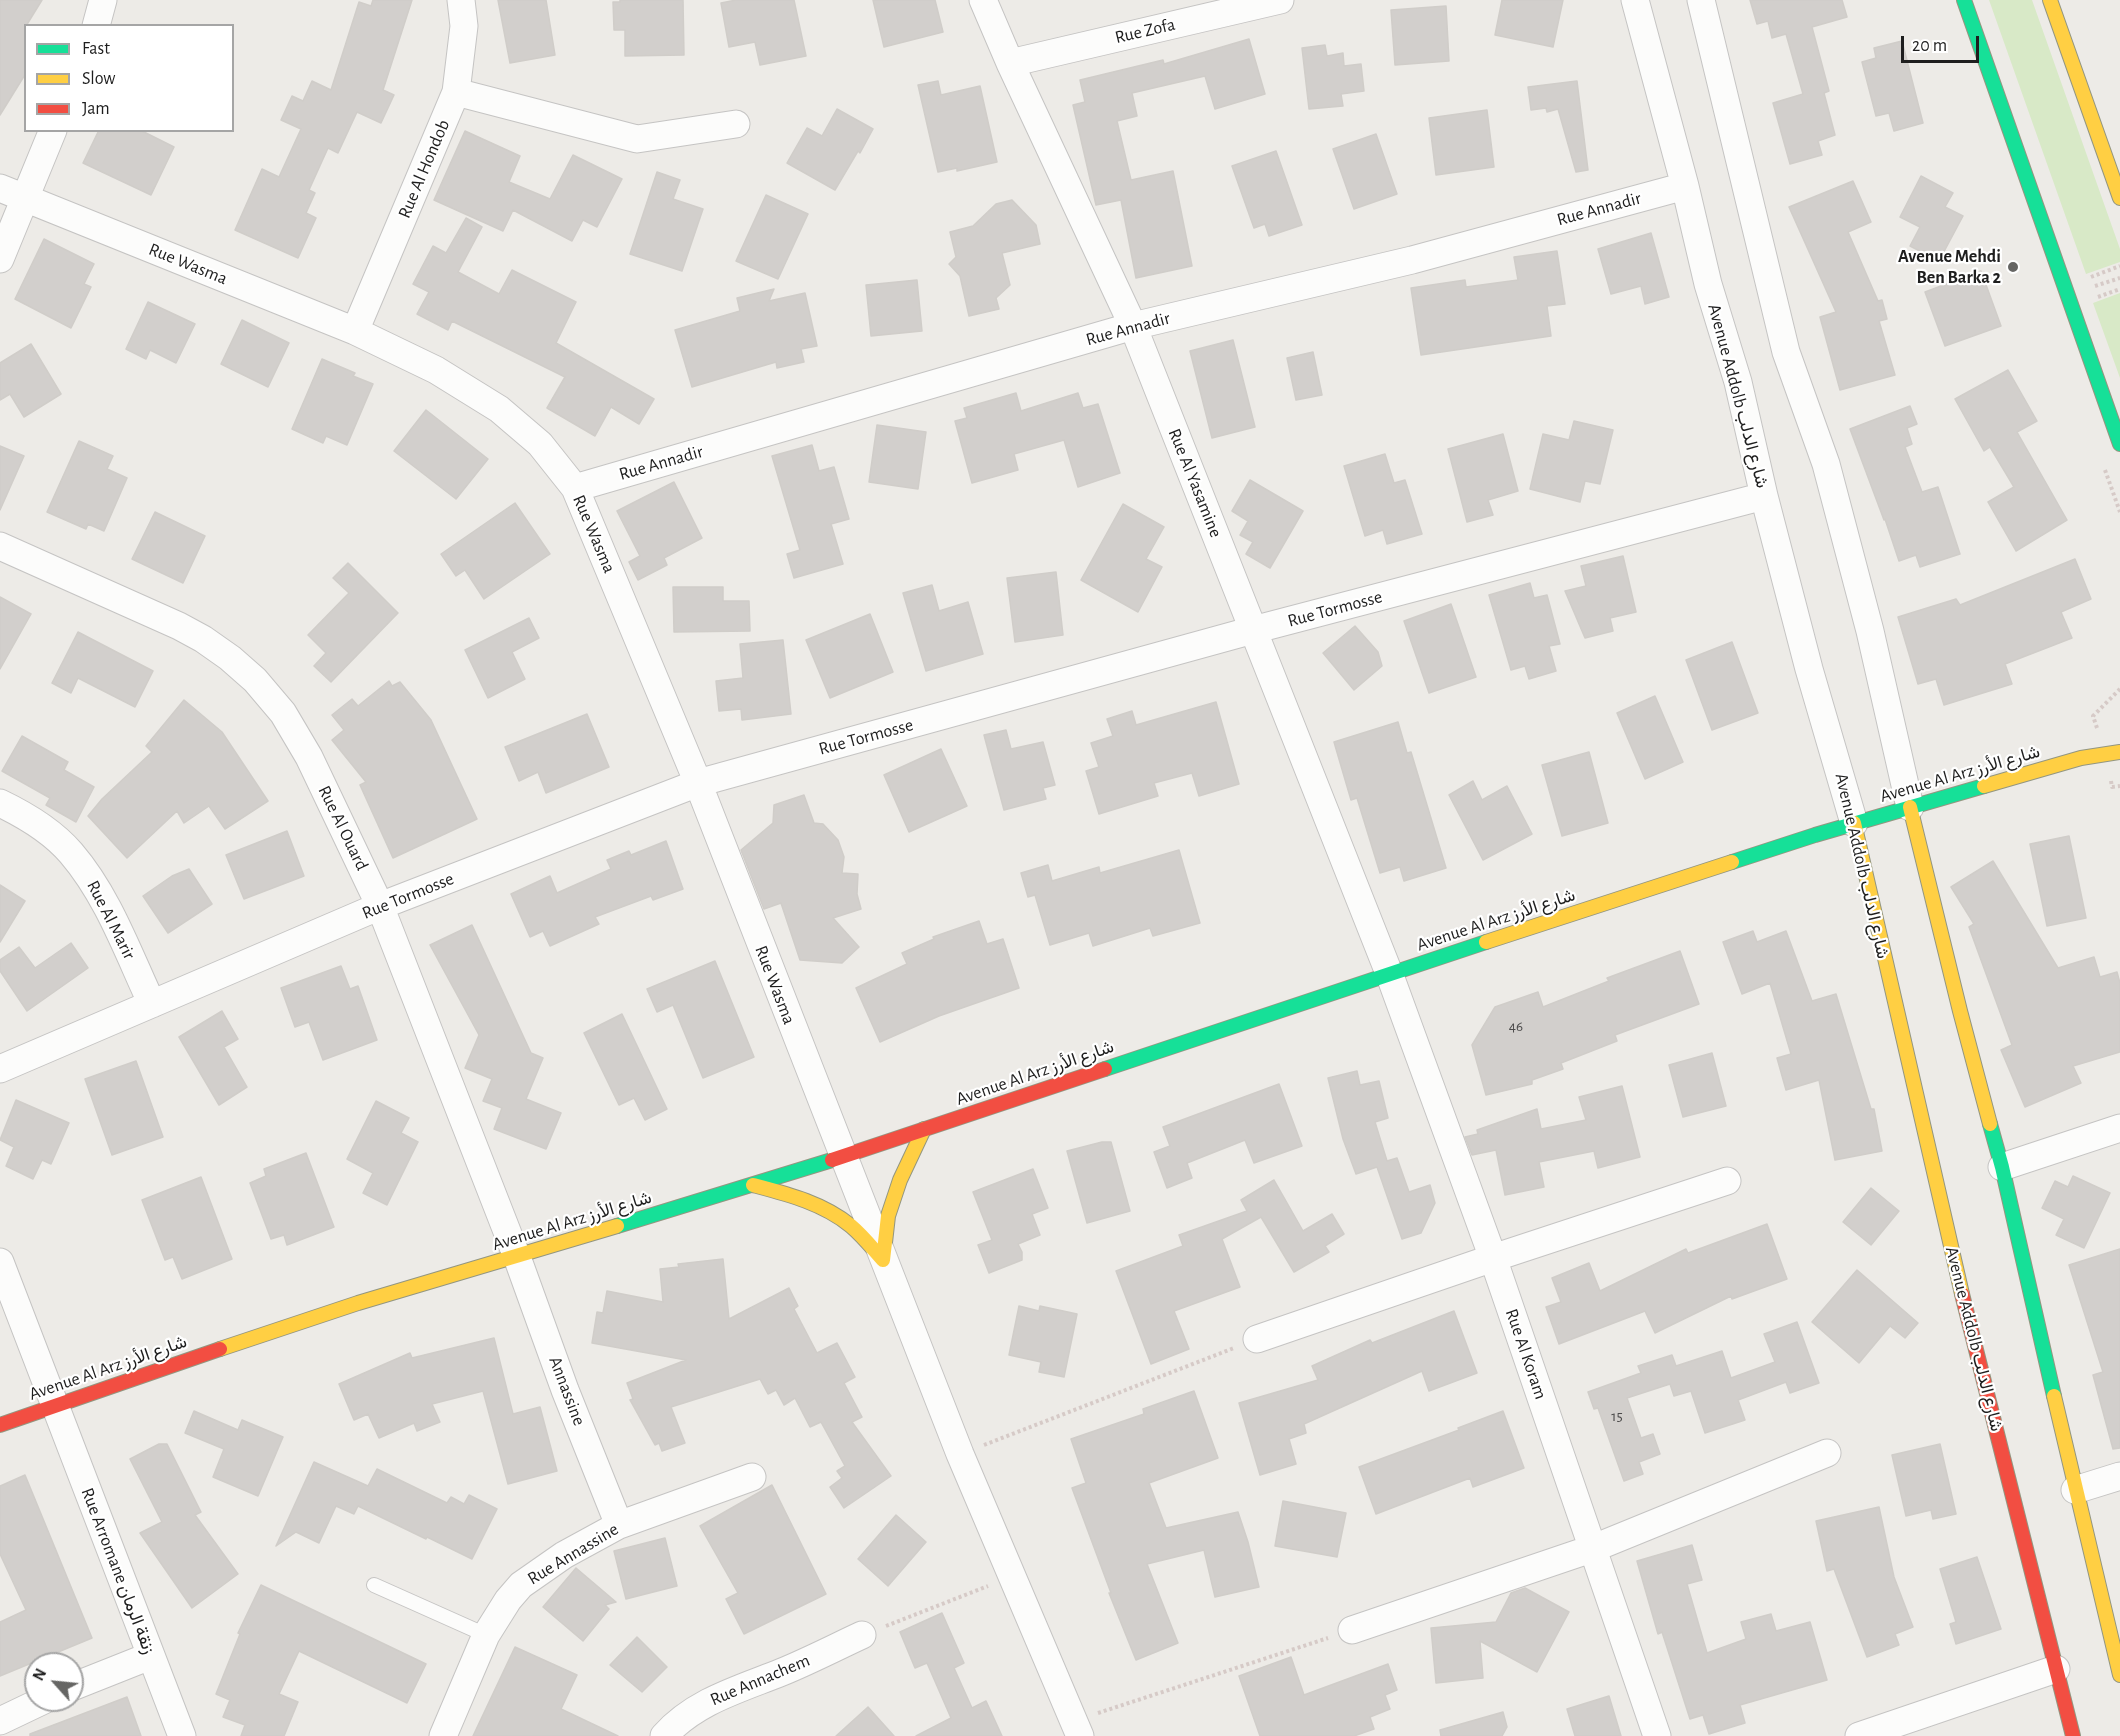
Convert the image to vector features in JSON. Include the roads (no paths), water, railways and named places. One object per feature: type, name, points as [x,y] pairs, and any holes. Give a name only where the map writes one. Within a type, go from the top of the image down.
[{"type":"street","points":[[97,24],[103,0]]},
{"type":"street","name":"Rue Al Hondob","points":[[355,331],[456,92],[464,26],[461,0]]},
{"type":"street","name":"Rue Al Yasamine","points":[[983,0],[1010,63],[1133,326],[1389,974]]},
{"type":"street","name":"Rue Zofa","points":[[1010,63],[1280,0]]},
{"type":"street","name":"Avenue Addolb شارع الدلب","points":[[1635,0],[1685,186],[1708,284],[1738,382],[1764,496],[1809,669],[1854,823],[1975,1346],[2073,1736]]},
{"type":"street","points":[[1701,0],[1786,352],[1826,464],[1870,631],[1910,807],[1963,1022],[2002,1167],[2075,1490],[2120,1675]]},
{"type":"street","points":[[1964,0],[2120,444]]},
{"type":"street","points":[[2050,0],[2120,198]]},
{"type":"street","points":[[456,92],[637,139],[736,124]]},
{"type":"street","points":[[0,259],[52,132]]},
{"type":"street","name":"Rue Annadir","points":[[575,488],[1133,326],[1413,260],[1685,186]]},
{"type":"street","name":"Rue Wasma","points":[[0,188],[355,331],[436,370],[499,409],[540,444],[575,488],[698,783],[842,1157],[960,1454],[1077,1728]]},
{"type":"street","name":"Rue Tormosse","points":[[0,1069],[380,906],[698,783],[1253,630],[1764,496]]},
{"type":"street","name":"Rue Al Ouard","points":[[0,546],[179,626],[203,639],[231,658],[255,680],[283,713],[309,757],[380,906],[517,1257]]},
{"type":"street","name":"Avenue Al Arz شارع الأرز","points":[[2081,758],[2114,737]]},
{"type":"street","name":"Avenue Al Arz شارع الأرز","points":[[0,1425],[358,1303],[517,1257],[842,1157],[1389,974],[1854,823],[2081,758],[2120,752]]},
{"type":"street","name":"Rue Al Marir","points":[[0,803],[18,812],[70,852],[96,885],[152,1004]]},
{"type":"street","name":"Rue Al Koram","points":[[1389,974],[1493,1258],[1657,1736]]},
{"type":"street","points":[[2002,1167],[2120,1128]]},
{"type":"street","points":[[883,1260],[888,1216],[900,1180],[924,1129]]},
{"type":"street","points":[[1257,1339],[1728,1181]]},
{"type":"street","points":[[753,1185],[788,1194],[832,1213],[850,1226],[883,1260]]},
{"type":"street","name":"Annassine","points":[[517,1257],[566,1390],[620,1525]]},
{"type":"street","name":"Rue Arromane زنقة الرمان","points":[[0,1262],[182,1736]]},
{"type":"street","points":[[1352,1630],[1594,1548],[1827,1453]]},
{"type":"street","points":[[2075,1490],[2120,1476]]},
{"type":"street","name":"Rue Annassine","points":[[443,1736],[486,1635],[508,1600],[521,1586],[564,1555],[620,1525],[752,1477]]},
{"type":"street","name":"Rue Annachem","points":[[664,1736],[674,1725],[703,1705],[737,1688],[782,1672],[862,1635]]},
{"type":"street","points":[[84,1682],[150,1656]]},
{"type":"street","points":[[1859,1736],[2056,1669]]},
{"type":"street","points":[[0,1722],[24,1710]]},
{"type":"lane","points":[[374,1585],[486,1635]]},
{"type":"place","name":"Avenue Mehdi Ben Barka 2","points":[[2013,267]]}]
